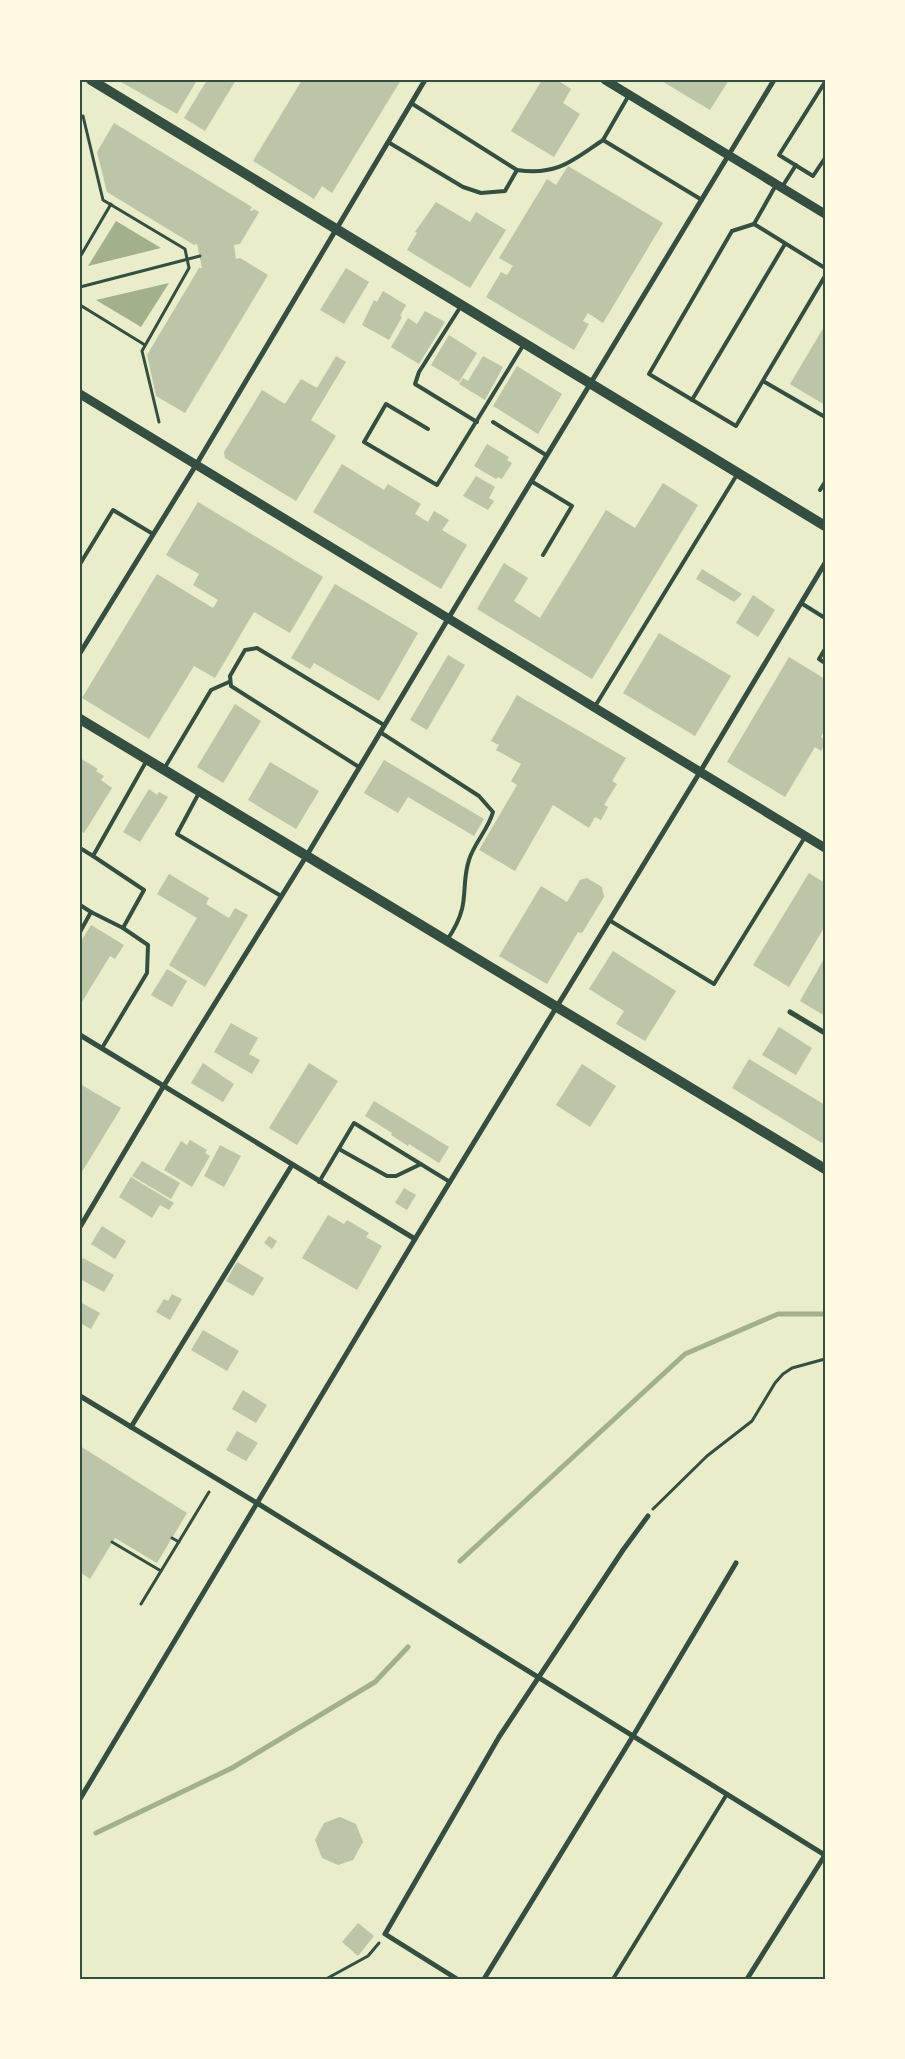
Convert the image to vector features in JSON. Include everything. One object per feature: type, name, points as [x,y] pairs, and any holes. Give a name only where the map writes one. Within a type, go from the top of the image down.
[{"type":"main road","points":[[91,80],[825,526]]},
{"type":"main road","points":[[80,719],[825,1168]]},
{"type":"street","points":[[80,653],[196,465],[425,80]]},
{"type":"street","points":[[605,80],[825,214]]},
{"type":"street","points":[[80,1227],[163,1087],[307,855],[530,481],[774,80]]},
{"type":"street","points":[[80,394],[825,848]]},
{"type":"street","points":[[80,1799],[415,1239],[700,772],[825,563]]},
{"type":"street","points":[[790,1012],[825,1033]]},
{"type":"street","points":[[80,1035],[415,1239]]},
{"type":"street","points":[[131,1427],[292,1165]]},
{"type":"street","points":[[80,1396],[257,1503],[825,1855],[747,1979]]},
{"type":"street","points":[[457,1979],[385,1934],[499,1737],[617,1558],[648,1516]]},
{"type":"street","points":[[484,1979],[633,1736],[736,1563]]},
{"type":"lane","points":[[825,82],[779,155],[814,176],[825,158]]},
{"type":"lane","points":[[411,103],[517,170],[532,172],[554,170],[570,162],[603,140],[630,95]]},
{"type":"lane","points":[[603,140],[702,200]]},
{"type":"lane","points":[[388,142],[463,188],[481,193],[505,191],[517,170]]},
{"type":"lane","points":[[796,165],[779,186],[754,224],[732,231],[649,374],[736,426],[825,276]]},
{"type":"lane","points":[[754,224],[825,268]]},
{"type":"lane","points":[[692,400],[785,244]]},
{"type":"lane","points":[[461,306],[419,372],[415,384],[477,422]]},
{"type":"lane","points":[[428,429],[386,404],[364,442],[437,486],[524,344]]},
{"type":"lane","points":[[763,381],[825,417]]},
{"type":"lane","points":[[493,422],[546,455]]},
{"type":"lane","points":[[594,708],[738,473]]},
{"type":"lane","points":[[530,481],[572,506],[543,555]]},
{"type":"lane","points":[[820,490],[825,482]]},
{"type":"lane","points":[[80,564],[113,510],[153,534]]},
{"type":"lane","points":[[801,603],[825,618]]},
{"type":"lane","points":[[360,766],[231,686],[229,682],[230,676],[245,650],[257,648],[384,725]]},
{"type":"lane","points":[[825,649],[819,659],[825,662]]},
{"type":"lane","points":[[164,769],[211,690],[229,682]]},
{"type":"lane","points":[[380,732],[480,796],[492,812],[483,836],[470,857],[464,876],[463,907],[456,926],[447,940]]},
{"type":"lane","points":[[93,856],[148,759]]},
{"type":"lane","points":[[200,791],[177,834],[281,896]]},
{"type":"lane","points":[[609,920],[714,984],[805,836]]},
{"type":"lane","points":[[80,848],[144,890],[123,928]]},
{"type":"lane","points":[[80,905],[123,928],[148,945],[148,973],[102,1048]]},
{"type":"lane","points":[[80,932],[91,912]]},
{"type":"lane","points":[[319,1182],[354,1123],[450,1182]]},
{"type":"lane","points":[[339,1148],[387,1176],[396,1176],[421,1164]]},
{"type":"lane","points":[[613,1979],[727,1794]]},
{"type":"path","points":[[83,116],[103,200],[185,249],[189,268],[142,351],[159,422]]},
{"type":"path","points":[[80,257],[111,204]]},
{"type":"path","points":[[80,287],[200,256]]},
{"type":"path","points":[[80,305],[145,345]]},
{"type":"path","points":[[648,1516],[707,1456],[752,1422],[775,1383],[783,1374],[792,1368],[825,1359]]},
{"type":"path","points":[[141,1604],[209,1492]]},
{"type":"path","points":[[172,1538],[179,1542]]},
{"type":"path","points":[[112,1542],[161,1571]]},
{"type":"path","points":[[326,1979],[368,1956],[385,1934]]},
{"type":"shaded area","points":[[116,221],[161,248],[88,266]]},
{"type":"shaded area","points":[[169,283],[141,327],[96,300]]},
{"type":"building","points":[[122,80],[197,80],[177,114],[121,82]]},
{"type":"building","points":[[207,80],[236,80],[205,131],[184,118]]},
{"type":"building","points":[[302,80],[401,80],[332,193],[322,186],[314,199],[253,161]]},
{"type":"building","points":[[542,80],[557,80],[571,89],[563,103],[580,114],[554,157],[511,131]]},
{"type":"building","points":[[660,80],[729,80],[710,110]]},
{"type":"building","points":[[114,123],[252,207],[250,210],[254,209],[259,212],[240,244],[234,245],[236,259],[240,258],[268,275],[185,413],[156,396],[147,355],[199,268],[202,268],[197,244],[194,245],[107,192],[97,152]]},
{"type":"building","points":[[568,166],[663,223],[603,323],[588,313],[583,321],[589,324],[574,350],[486,297],[501,272],[507,275],[513,266],[499,258],[547,179],[556,185]]},
{"type":"building","points":[[436,202],[470,222],[476,212],[506,230],[470,288],[407,250],[417,233],[415,232]]},
{"type":"building","points":[[346,268],[369,282],[344,324],[320,310]]},
{"type":"building","points":[[383,291],[406,305],[400,316],[402,317],[389,340],[362,325],[374,300],[377,302]]},
{"type":"building","points":[[425,311],[445,322],[419,364],[391,347],[408,318],[417,324]]},
{"type":"building","points":[[825,325],[825,405],[790,384]]},
{"type":"building","points":[[449,335],[477,353],[459,382],[431,365]]},
{"type":"building","points":[[336,356],[346,362],[311,420],[336,436],[296,501],[225,458],[224,452],[262,390],[285,404],[301,379],[317,388]]},
{"type":"building","points":[[483,356],[503,367],[485,400],[459,384],[463,378],[468,381]]},
{"type":"building","points":[[517,366],[562,394],[538,434],[493,406]]},
{"type":"building","points":[[487,444],[509,457],[507,460],[512,463],[502,479],[498,477],[496,479],[474,466]]},
{"type":"building","points":[[342,464],[384,490],[388,484],[421,504],[415,514],[428,522],[434,511],[449,520],[442,530],[467,545],[441,589],[313,512]]},
{"type":"building","points":[[476,476],[495,487],[489,498],[494,501],[488,510],[463,496]]},
{"type":"building","points":[[663,483],[698,505],[592,679],[477,609],[504,563],[528,578],[514,601],[540,618],[606,510],[635,528]]},
{"type":"building","points":[[198,502],[323,577],[290,633],[254,612],[215,678],[194,666],[149,739],[82,698],[157,574],[213,608],[218,600],[193,585],[199,574],[166,555]]},
{"type":"building","points":[[702,569],[742,594],[734,602],[696,579]]},
{"type":"building","points":[[335,584],[418,633],[379,701],[314,663],[310,669],[291,658]]},
{"type":"building","points":[[753,595],[775,610],[758,637],[736,623]]},
{"type":"building","points":[[659,633],[731,676],[695,736],[623,693]]},
{"type":"building","points":[[448,655],[465,665],[427,730],[410,720]]},
{"type":"building","points":[[789,657],[825,679],[825,729],[821,737],[825,740],[825,744],[821,751],[815,747],[785,797],[727,762]]},
{"type":"building","points":[[517,695],[626,758],[612,781],[617,784],[604,805],[608,807],[601,820],[595,817],[589,828],[553,805],[515,871],[479,850],[517,785],[511,781],[521,764],[496,750],[499,745],[491,741]]},
{"type":"building","points":[[235,704],[261,721],[223,783],[197,767]]},
{"type":"building","points":[[80,758],[98,769],[96,771],[104,776],[101,780],[112,788],[84,833],[80,831]]},
{"type":"building","points":[[384,760],[484,819],[474,836],[408,797],[398,813],[364,793]]},
{"type":"building","points":[[270,762],[319,791],[296,829],[248,800]]},
{"type":"building","points":[[149,789],[157,795],[159,792],[168,797],[140,842],[123,832]]},
{"type":"building","points":[[809,873],[825,883],[825,926],[789,987],[753,965]]},
{"type":"building","points":[[169,874],[209,898],[206,904],[229,918],[235,908],[248,915],[205,987],[169,965],[197,918],[157,894]]},
{"type":"building","points":[[587,878],[602,887],[604,897],[582,933],[578,932],[547,984],[499,956],[541,886],[567,902],[580,880]]},
{"type":"building","points":[[91,925],[124,945],[115,959],[110,956],[80,1005],[80,943]]},
{"type":"building","points":[[613,951],[676,991],[645,1041],[616,1024],[624,1011],[589,989]]},
{"type":"building","points":[[825,957],[825,1016],[800,1001]]},
{"type":"building","points":[[167,969],[187,981],[172,1007],[151,995]]},
{"type":"building","points":[[231,1023],[258,1038],[249,1054],[260,1060],[252,1074],[214,1052]]},
{"type":"building","points":[[779,1027],[812,1048],[796,1075],[762,1055]]},
{"type":"building","points":[[749,1059],[825,1105],[825,1139],[822,1143],[732,1088]]},
{"type":"building","points":[[203,1063],[234,1084],[223,1102],[191,1083]]},
{"type":"building","points":[[309,1063],[338,1081],[297,1145],[269,1128]]},
{"type":"building","points":[[582,1064],[616,1086],[590,1127],[556,1105]]},
{"type":"building","points":[[80,1084],[121,1108],[80,1175]]},
{"type":"building","points":[[374,1101],[449,1147],[439,1163],[409,1144],[408,1146],[391,1135],[392,1133],[365,1116]]},
{"type":"building","points":[[190,1140],[207,1150],[205,1153],[210,1156],[192,1187],[164,1170],[181,1141],[187,1145]]},
{"type":"building","points":[[220,1145],[241,1156],[224,1187],[204,1176]]},
{"type":"building","points":[[142,1161],[180,1183],[171,1199],[132,1176]]},
{"type":"building","points":[[131,1177],[174,1203],[169,1210],[160,1205],[152,1218],[119,1197]]},
{"type":"building","points":[[404,1188],[416,1195],[407,1210],[395,1203]]},
{"type":"building","points":[[328,1215],[344,1224],[347,1220],[369,1233],[366,1237],[382,1246],[357,1290],[302,1258]]},
{"type":"building","points":[[102,1226],[126,1241],[115,1259],[91,1244]]},
{"type":"building","points":[[269,1236],[277,1241],[272,1249],[264,1243]]},
{"type":"building","points":[[83,1258],[114,1275],[104,1292],[80,1279],[80,1263]]},
{"type":"building","points":[[237,1262],[264,1278],[253,1296],[226,1281]]},
{"type":"building","points":[[172,1294],[182,1299],[170,1320],[156,1312],[164,1299],[168,1301]]},
{"type":"building","points":[[80,1302],[100,1313],[91,1329],[80,1323]]},
{"type":"building","points":[[203,1330],[239,1351],[227,1371],[191,1350]]},
{"type":"building","points":[[243,1390],[267,1405],[256,1423],[232,1409]]},
{"type":"building","points":[[237,1431],[258,1443],[246,1461],[226,1450]]},
{"type":"building","points":[[80,1446],[187,1513],[157,1563],[115,1538],[90,1579],[80,1572]]},
{"type":"building","points":[[340,1817],[356,1824],[363,1842],[353,1860],[338,1865],[322,1858],[315,1840],[324,1823]]},
{"type":"building","points":[[358,1923],[374,1936],[358,1956],[342,1942]]},
{"type":"waterway","points":[[460,1561],[685,1354],[778,1314],[825,1314]]},
{"type":"waterway","points":[[96,1833],[232,1768],[375,1682],[408,1647]]}]
